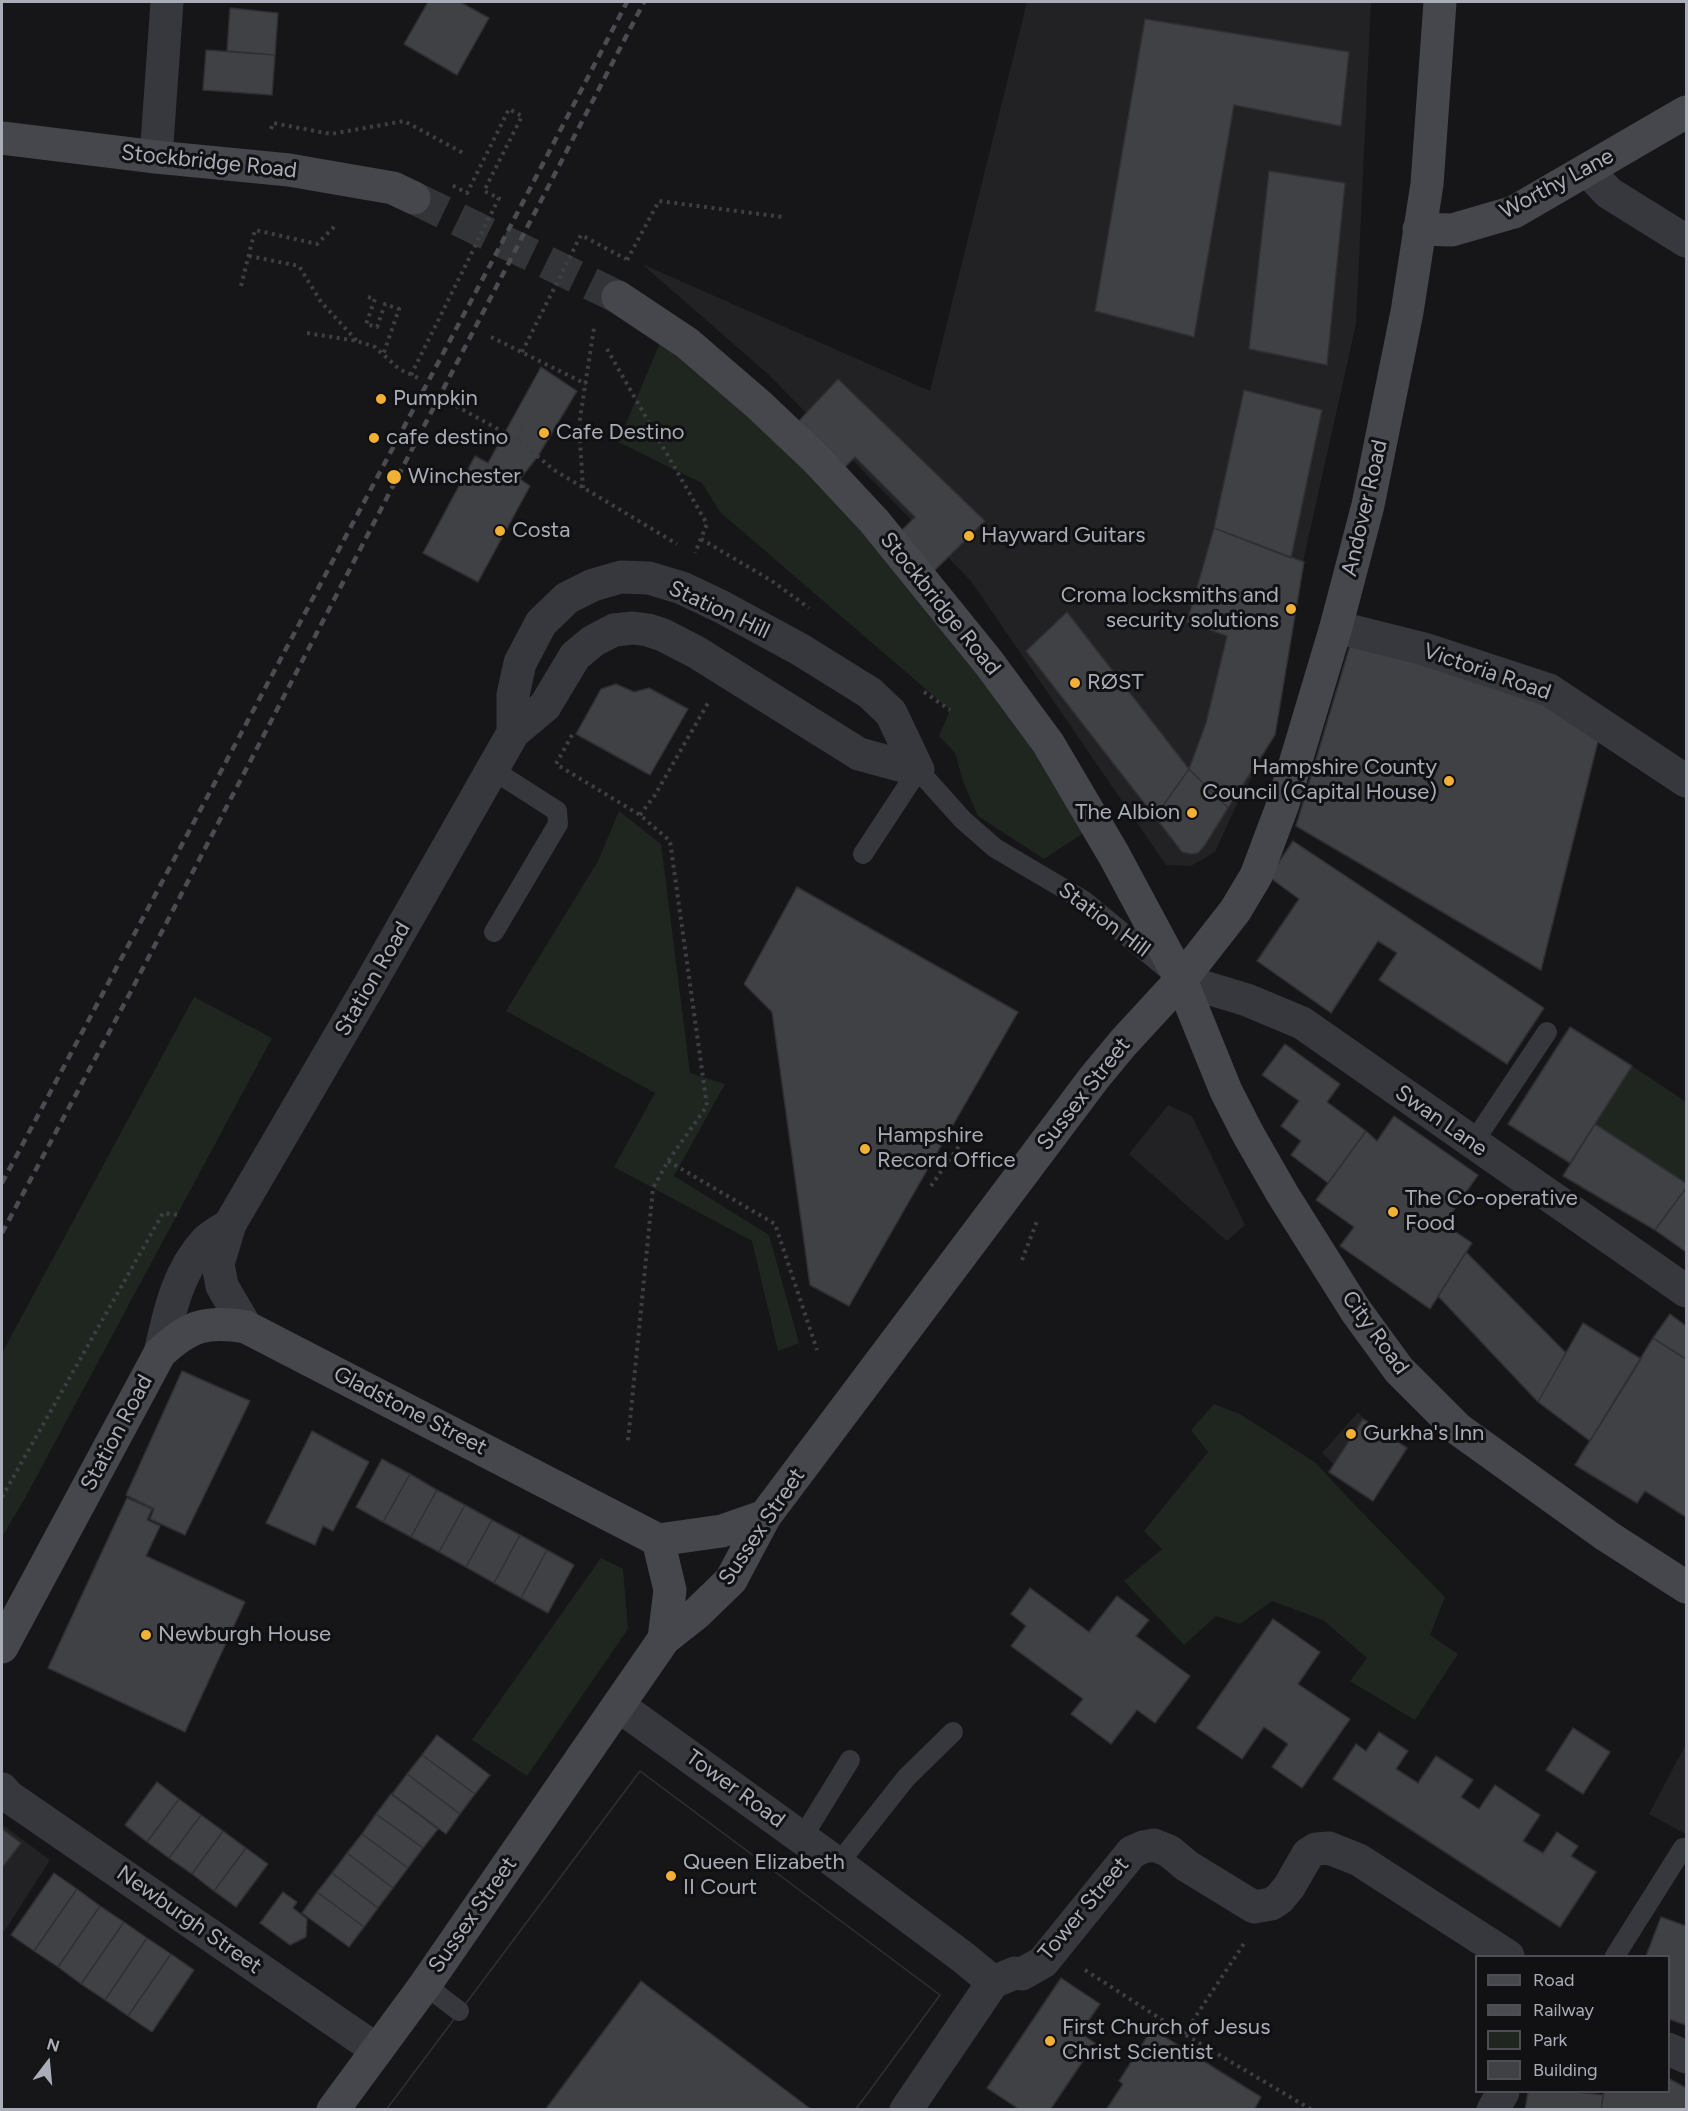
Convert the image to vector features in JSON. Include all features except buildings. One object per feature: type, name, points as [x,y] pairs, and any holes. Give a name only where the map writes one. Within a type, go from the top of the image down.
[{"type":"main road","name":"Andover Road","points":[[1180,980],[1234,911],[1256,876],[1283,804],[1336,627],[1370,494],[1407,312],[1426,184],[1440,2]]},
{"type":"main road","name":"Worthy Lane","points":[[1419,229],[1452,230],[1515,212],[1686,112]]},
{"type":"main road","name":"Stockbridge Road","points":[[2,138],[156,157],[290,170],[393,188],[414,198]]},
{"type":"main road","name":"Stockbridge Road","points":[[618,297],[687,343],[759,405],[816,459],[874,521],[989,663],[1048,743],[1114,855],[1180,980]]},
{"type":"main road","name":"Sussex Street","points":[[333,2109],[425,1985],[664,1639],[697,1613],[731,1580],[765,1516],[1094,1078],[1180,980]]},
{"type":"main road","name":"City Road","points":[[1180,980],[1226,1091],[1248,1134],[1283,1195],[1356,1311],[1399,1370],[1458,1430],[1607,1536],[1686,1587]]},
{"type":"main road","name":"Gladstone Street","points":[[160,1353],[178,1337],[196,1328],[220,1323],[246,1327],[658,1540]]},
{"type":"main road","name":"Station Road","points":[[2,1647],[160,1353]]},
{"type":"main road","points":[[664,1639],[669,1590],[658,1540],[722,1531],[765,1516]]},
{"type":"street","points":[[156,157],[167,2]]},
{"type":"street","points":[[1588,171],[1609,193],[1686,241]]},
{"type":"street","name":"Station Hill","points":[[513,733],[513,695],[520,663],[542,623],[567,598],[593,585],[621,577],[649,578],[682,588],[722,607],[801,650],[870,693],[891,713],[918,770]]},
{"type":"street","name":"Victoria Road","points":[[1336,627],[1424,649],[1549,690],[1686,781]]},
{"type":"street","name":"Station Hill","points":[[513,733],[545,706],[575,657],[593,640],[614,630],[633,628],[663,635],[696,652],[859,754],[918,770]]},
{"type":"street","name":"Station Road","points":[[246,1327],[222,1286],[218,1264],[230,1224],[513,733]]},
{"type":"street","name":"Swan Lane","points":[[1180,980],[1246,1000],[1302,1023],[1686,1289]]},
{"type":"street","name":"Station Road","points":[[160,1353],[171,1307],[182,1277],[206,1240],[230,1224]]},
{"type":"street","name":"Tower Road","points":[[619,1706],[838,1864],[993,1982]]},
{"type":"street","name":"Newburgh Street","points":[[2,1788],[8,1796],[377,2050]]},
{"type":"street","name":"Tower Street","points":[[993,1982],[1015,1973],[1022,1974],[1043,1962],[1132,1852],[1154,1845],[1168,1851],[1187,1866],[1254,1907],[1262,1907]]},
{"type":"street","points":[[1262,1907],[1271,1904],[1290,1887],[1308,1854],[1316,1849],[1329,1848],[1359,1860],[1506,1955]]},
{"type":"street","points":[[906,2109],[993,1982]]},
{"type":"street","points":[[1670,2050],[1686,2057]]},
{"type":"street","points":[[1492,2109],[1502,2093]]},
{"type":"lane","points":[[493,770],[557,811],[558,825],[494,932]]},
{"type":"lane","name":"Station Hill","points":[[918,770],[963,820],[995,848],[1083,900],[1180,980]]},
{"type":"lane","points":[[863,854],[918,770]]},
{"type":"lane","points":[[1473,1143],[1547,1032]]},
{"type":"lane","points":[[838,1864],[906,1778],[953,1732]]},
{"type":"lane","points":[[802,1838],[850,1760]]},
{"type":"lane","points":[[1616,1955],[1683,1848]]},
{"type":"lane","points":[[425,1985],[459,2011]]},
{"type":"path","points":[[411,375],[499,198],[484,191],[522,116],[509,109],[467,193],[448,183]]},
{"type":"path","points":[[269,133],[273,123],[331,134],[404,121],[465,154]]},
{"type":"path","points":[[241,286],[255,230],[317,243],[337,224]]},
{"type":"path","points":[[522,352],[581,235],[627,259]]},
{"type":"path","points":[[249,256],[299,266],[321,302],[357,341]]},
{"type":"path","points":[[368,297],[375,298],[366,324],[378,327],[386,304],[399,309],[383,355]]},
{"type":"path","points":[[307,333],[357,341],[375,347],[399,369],[418,378]]},
{"type":"path","points":[[491,337],[586,384]]},
{"type":"path","points":[[456,406],[518,440],[554,470],[695,554],[707,524],[607,349]]},
{"type":"path","points":[[399,369],[401,364]]},
{"type":"path","points":[[518,440],[523,428]]},
{"type":"path","points":[[640,815],[655,795],[711,699]]},
{"type":"path","points":[[573,735],[556,764],[640,815],[670,840],[707,1106],[652,1188],[628,1440]]},
{"type":"path","points":[[932,1186],[959,1146]]},
{"type":"path","points":[[668,1161],[775,1224],[817,1350]]},
{"type":"path","points":[[2,1497],[163,1213],[230,1224]]},
{"type":"path","points":[[1022,1260],[1039,1217]]},
{"type":"path","points":[[1184,2034],[1253,1930],[1262,1907]]},
{"type":"path","points":[[1082,1967],[1184,2034],[1312,2109]]},
{"type":"shaded area","points":[[1027,2],[1371,2],[1356,324],[1304,557],[1275,735],[1236,806],[1215,852],[1191,866],[1166,865],[971,581],[768,374],[642,264],[930,391]]},
{"type":"shaded area","points":[[1168,1105],[1192,1116],[1245,1225],[1227,1241],[1129,1154]]},
{"type":"shaded area","points":[[1358,1412],[1377,1433],[1341,1471],[1322,1453]]},
{"type":"shaded area","points":[[1686,1744],[1686,1834],[1649,1814]]},
{"type":"shaded area","points":[[2,1824],[50,1860],[4,1932],[2,1930]]},
{"type":"green space","points":[[660,343],[690,360],[871,533],[1036,745],[1085,832],[1044,859],[978,816],[963,781],[955,753],[939,736],[950,710],[720,512],[702,483],[618,442]]},
{"type":"green space","points":[[619,811],[661,844],[690,1073],[725,1084],[674,1176],[769,1235],[799,1343],[778,1351],[752,1241],[614,1167],[655,1093],[506,1011],[598,861]]},
{"type":"green space","points":[[194,997],[272,1038],[2,1537],[2,1353]]},
{"type":"green space","points":[[1632,1066],[1686,1102],[1686,1183],[1595,1124]]},
{"type":"green space","points":[[1214,1404],[1240,1414],[1316,1463],[1445,1597],[1430,1635],[1458,1654],[1415,1720],[1350,1681],[1367,1658],[1323,1620],[1272,1601],[1240,1624],[1216,1616],[1184,1645],[1124,1581],[1162,1549],[1144,1531],[1208,1452],[1191,1430]]},
{"type":"green space","points":[[601,1558],[623,1569],[628,1629],[527,1776],[472,1740]]},
{"type":"tunnel","points":[[414,198],[618,297]]},
{"type":"railway","points":[[2,1183],[497,252],[627,2]]},
{"type":"railway","points":[[2,1233],[129,995],[644,2]]},
{"type":"place","name":"Pumpkin","points":[[381,399]]},
{"type":"place","name":"Cafe Destino","points":[[544,433]]},
{"type":"place","name":"cafe destino","points":[[374,438]]},
{"type":"place","name":"Winchester","points":[[394,477]]},
{"type":"place","name":"Costa","points":[[500,531]]},
{"type":"place","name":"Hayward Guitars","points":[[969,536]]},
{"type":"place","name":"Croma locksmiths and security solutions","points":[[1291,609]]},
{"type":"place","name":"RØST","points":[[1075,683]]},
{"type":"place","name":"Hampshire County Council (Capital House)","points":[[1449,781]]},
{"type":"place","name":"The Albion","points":[[1192,813]]},
{"type":"place","name":"Hampshire Record Office","points":[[865,1149]]},
{"type":"place","name":"The Co-operative Food","points":[[1393,1212]]},
{"type":"place","name":"Gurkha's Inn","points":[[1351,1434]]},
{"type":"place","name":"Newburgh House","points":[[146,1635]]},
{"type":"place","name":"Queen Elizabeth II Court","points":[[671,1876]]},
{"type":"place","name":"First Church of Jesus Christ Scientist","points":[[1050,2041]]}]
